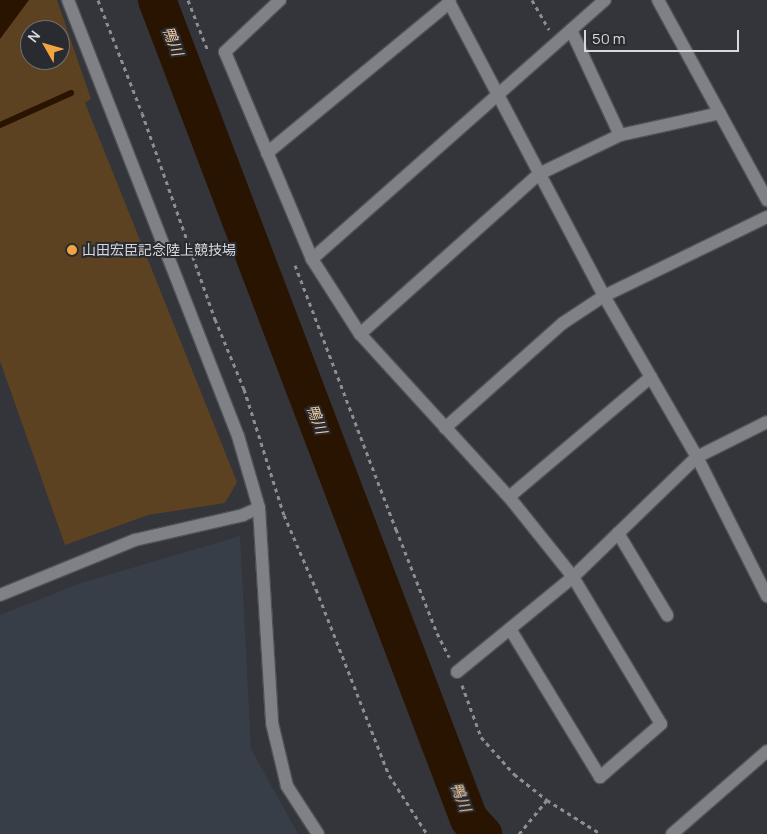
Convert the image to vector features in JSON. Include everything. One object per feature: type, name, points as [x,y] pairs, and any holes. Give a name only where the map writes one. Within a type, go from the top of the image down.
[{"type":"street","points":[[68,0],[238,436],[259,508],[272,724],[287,786],[318,834]]},
{"type":"street","points":[[280,0],[225,52],[312,259],[360,334],[509,497],[573,577],[661,724],[600,777],[510,628]]},
{"type":"street","points":[[312,259],[605,0]]},
{"type":"street","points":[[658,0],[767,200]]},
{"type":"street","points":[[267,152],[449,1],[496,95],[604,296],[697,457],[767,596]]},
{"type":"street","points":[[571,30],[620,135]]},
{"type":"street","points":[[360,334],[539,174],[620,135],[720,113]]},
{"type":"street","points":[[445,428],[563,323],[604,296],[767,217]]},
{"type":"street","points":[[509,497],[651,377]]},
{"type":"street","points":[[457,672],[573,577],[697,457],[767,422]]},
{"type":"street","points":[[0,595],[135,540],[244,515],[259,508]]},
{"type":"street","points":[[618,533],[667,615]]},
{"type":"street","points":[[672,834],[767,751]]},
{"type":"path","points":[[98,0],[142,113],[216,319],[244,389],[284,515],[316,589],[389,775],[427,834]]},
{"type":"path","points":[[188,0],[212,58]]},
{"type":"path","points":[[532,0],[557,42]]},
{"type":"path","points":[[294,264],[437,633],[457,672],[481,737],[514,774],[547,800],[600,834]]},
{"type":"path","points":[[519,834],[547,800]]},
{"type":"shaded area","name":"山田宏臣記念陸上競技場","points":[[0,0],[57,0],[64,20],[20,20],[20,70],[70,70],[70,38],[91,99],[85,103],[237,482],[225,503],[148,515],[65,545],[0,361]]},
{"type":"shaded area","points":[[0,0],[29,0],[0,39]]},
{"type":"shaded area","points":[[240,536],[251,749],[298,834],[0,834],[0,615],[81,583]]},
{"type":"waterway","name":"鴨川","points":[[157,0],[469,819],[483,834]]},
{"type":"waterway","points":[[0,125],[71,93]]},
{"type":"place","name":"山田宏臣記念陸上競技場","points":[[72,250]]}]
